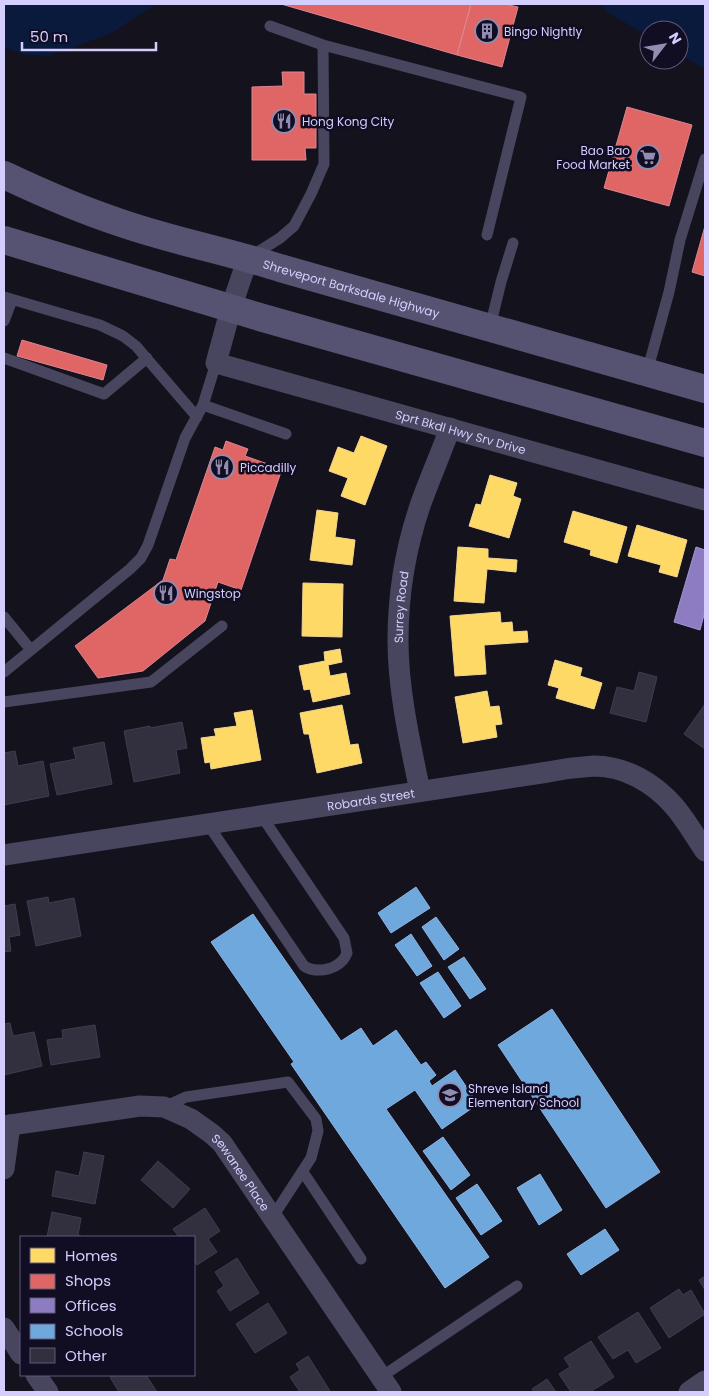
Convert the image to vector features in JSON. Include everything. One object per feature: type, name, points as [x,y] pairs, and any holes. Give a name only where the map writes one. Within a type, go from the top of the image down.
[{"type":"main road","name":"Shreveport Barksdale Highway","points":[[4,175],[43,193],[121,223],[705,389]]},
{"type":"main road","points":[[4,240],[231,308],[705,443]]},
{"type":"street","points":[[216,363],[231,308],[248,258]]},
{"type":"street","name":"Sprt Bkdl Hwy Srv Drive","points":[[216,363],[705,500]]},
{"type":"street","name":"Surrey Road","points":[[420,791],[405,719],[401,683],[398,641],[400,596],[407,557],[421,503],[450,428]]},
{"type":"street","name":"Robards Street","points":[[4,855],[595,766],[634,775],[656,788],[675,807],[705,851]]},
{"type":"street","name":"Sewanee Place","points":[[7,1126],[140,1106],[164,1107],[191,1119],[212,1134],[222,1144],[386,1385]]},
{"type":"street","points":[[4,1169],[7,1126]]},
{"type":"street","points":[[4,1328],[20,1352]]},
{"type":"street","points":[[37,1376],[48,1392]]},
{"type":"street","points":[[688,1392],[705,1381]]},
{"type":"lane","points":[[270,26],[323,45],[521,97],[487,235]]},
{"type":"lane","points":[[248,258],[280,238],[294,226],[324,164],[323,45]]},
{"type":"lane","points":[[647,372],[669,292],[680,240],[705,159]]},
{"type":"lane","points":[[490,327],[513,243]]},
{"type":"lane","points":[[4,321],[8,299],[112,329],[136,346],[197,417]]},
{"type":"lane","points":[[4,358],[104,394],[147,358]]},
{"type":"lane","points":[[4,672],[141,558],[148,545],[185,438],[202,405],[216,363]]},
{"type":"lane","points":[[202,405],[286,434]]},
{"type":"lane","points":[[4,617],[31,650]]},
{"type":"lane","points":[[4,702],[151,682],[222,626]]},
{"type":"lane","points":[[207,823],[304,966],[314,970],[325,970],[334,966],[343,960],[347,953],[344,938],[261,815]]},
{"type":"lane","points":[[164,1107],[186,1097],[288,1082],[316,1119],[318,1131],[311,1158],[272,1218]]},
{"type":"lane","points":[[303,1172],[361,1259]]},
{"type":"lane","points":[[386,1385],[518,1286]]},
{"type":"water","points":[[4,4],[156,4],[110,34],[48,56],[27,55],[4,48]]},
{"type":"water","points":[[599,4],[705,4],[705,69],[689,60],[689,20],[639,20],[639,31],[609,13]]},
{"type":"building: Homes","points":[[361,436],[387,446],[365,505],[341,496],[348,478],[329,471],[338,447],[354,453]]},
{"type":"building: Homes","points":[[490,475],[517,483],[513,496],[521,499],[509,538],[469,526],[476,504],[481,505]]},
{"type":"building: Homes","points":[[317,510],[338,513],[335,537],[355,540],[352,565],[310,560]]},
{"type":"building: Homes","points":[[573,511],[627,527],[617,563],[590,555],[591,550],[564,542]]},
{"type":"building: Homes","points":[[637,525],[687,540],[677,577],[659,572],[661,565],[628,556]]},
{"type":"building: Homes","points":[[458,547],[488,549],[488,558],[517,560],[516,572],[487,569],[484,603],[454,601]]},
{"type":"building: Homes","points":[[303,583],[343,584],[342,637],[302,636]]},
{"type":"building: Homes","points":[[500,612],[501,623],[512,622],[513,632],[527,631],[528,642],[484,645],[486,674],[455,676],[450,616]]},
{"type":"building: Homes","points":[[340,649],[342,662],[328,665],[330,676],[346,673],[350,694],[313,702],[310,689],[304,690],[299,666],[325,661],[324,652]]},
{"type":"building: Homes","points":[[555,660],[582,668],[580,676],[602,683],[594,709],[556,698],[559,688],[548,685]]},
{"type":"building: Homes","points":[[487,691],[490,707],[499,706],[502,724],[495,725],[497,737],[463,743],[455,697]]},
{"type":"building: Homes","points":[[342,705],[350,745],[358,744],[362,763],[317,773],[309,734],[304,734],[300,713]]},
{"type":"building: Homes","points":[[252,710],[261,760],[211,769],[210,762],[205,763],[201,738],[216,736],[214,729],[237,726],[234,713]]},
{"type":"building: Shops","points":[[281,4],[471,4],[457,55]]},
{"type":"building: Shops","name":"Bingo Nightly","points":[[471,4],[505,4],[518,7],[502,67],[457,55]]},
{"type":"building: Shops","name":"Hong Kong City","points":[[282,72],[304,72],[304,94],[316,94],[316,148],[305,148],[306,160],[252,160],[252,87],[283,86]]},
{"type":"building: Shops","name":"Bao Bao Food Market","points":[[627,107],[692,125],[669,206],[604,188]]},
{"type":"building: Shops","points":[[705,226],[705,276],[692,272]]},
{"type":"building: Shops","points":[[22,340],[107,365],[103,380],[17,356]]},
{"type":"building: Shops","points":[[226,441],[248,449],[245,456],[282,469],[241,590],[218,582],[205,621],[143,671],[98,678],[75,646],[163,580],[170,559],[176,560],[215,447],[223,450]]},
{"type":"building: Offices","points":[[696,547],[705,550],[705,611],[700,630],[674,622]]},
{"type":"building: Schools","points":[[416,887],[430,908],[391,933],[378,913]]},
{"type":"building: Schools","points":[[253,914],[341,1041],[361,1028],[373,1046],[396,1030],[421,1065],[426,1062],[436,1075],[429,1081],[432,1086],[455,1070],[478,1104],[442,1129],[415,1090],[386,1109],[489,1257],[445,1288],[291,1064],[294,1062],[211,942]]},
{"type":"building: Schools","points":[[436,917],[459,949],[444,960],[422,927]]},
{"type":"building: Schools","points":[[411,934],[432,966],[417,976],[395,945]]},
{"type":"building: Schools","points":[[464,957],[486,989],[470,999],[448,967]]},
{"type":"building: Schools","points":[[438,972],[461,1006],[444,1018],[420,983]]},
{"type":"building: Schools","points":[[552,1009],[660,1172],[606,1208],[498,1045]]},
{"type":"building: Schools","points":[[443,1137],[470,1175],[451,1190],[423,1151]]},
{"type":"building: Schools","points":[[540,1174],[562,1210],[539,1225],[517,1188]]},
{"type":"building: Schools","points":[[477,1184],[502,1221],[481,1235],[456,1198]]},
{"type":"building: Schools","points":[[605,1229],[619,1250],[581,1275],[567,1254]]},
{"type":"building: Other","points":[[639,672],[657,677],[646,722],[610,713],[617,687],[634,691]]},
{"type":"building: Other","points":[[705,704],[705,749],[684,734]]},
{"type":"building: Other","points":[[182,722],[187,748],[176,750],[180,773],[134,782],[124,731]]},
{"type":"building: Other","points":[[104,742],[112,784],[57,795],[50,764],[76,759],[73,748]]},
{"type":"building: Other","points":[[15,751],[18,766],[43,761],[49,796],[4,805],[4,753]]},
{"type":"building: Other","points":[[48,897],[49,903],[74,898],[81,936],[36,946],[27,901]]},
{"type":"building: Other","points":[[15,904],[20,935],[9,937],[11,951],[4,952],[4,906]]},
{"type":"building: Other","points":[[10,1023],[13,1036],[34,1032],[42,1066],[4,1075],[4,1024]]},
{"type":"building: Other","points":[[95,1025],[100,1057],[51,1065],[47,1040],[63,1038],[62,1030]]},
{"type":"building: Other","points":[[84,1152],[104,1156],[95,1204],[52,1196],[56,1171],[79,1176]]},
{"type":"building: Other","points":[[158,1161],[190,1189],[173,1208],[141,1180]]},
{"type":"building: Other","points":[[205,1208],[220,1231],[208,1239],[217,1252],[197,1265],[195,1262],[195,1236],[178,1236],[173,1229]]},
{"type":"building: Other","points":[[52,1212],[81,1218],[78,1235],[81,1236],[47,1236]]},
{"type":"building: Other","points":[[237,1258],[259,1293],[230,1311],[217,1291],[224,1286],[215,1272]]},
{"type":"building: Other","points":[[705,1276],[705,1290],[699,1280]]},
{"type":"building: Other","points":[[679,1289],[683,1295],[691,1290],[705,1314],[669,1338],[650,1308]]},
{"type":"building: Other","points":[[268,1303],[287,1333],[255,1353],[236,1324]]},
{"type":"building: Other","points":[[638,1312],[661,1348],[636,1363],[628,1350],[613,1359],[598,1337]]},
{"type":"building: Other","points":[[591,1341],[614,1377],[590,1392],[571,1392],[559,1374],[570,1367],[564,1358]]},
{"type":"building: Other","points":[[308,1356],[330,1391],[300,1392],[290,1377],[300,1370],[296,1364]]},
{"type":"building: Other","points":[[147,1376],[157,1392],[119,1392],[110,1377]]},
{"type":"building: Other","points":[[547,1379],[556,1392],[534,1392],[532,1389]]},
{"type":"place","name":"Bingo Nightly","points":[[487,31]]},
{"type":"place","name":"Hong Kong City","points":[[284,121]]},
{"type":"place","name":"Bao Bao Food Market","points":[[648,157]]},
{"type":"place","name":"Piccadilly","points":[[222,467]]},
{"type":"place","name":"Wingstop","points":[[166,593]]},
{"type":"place","name":"Shreve Island Elementary School","points":[[450,1095]]}]
